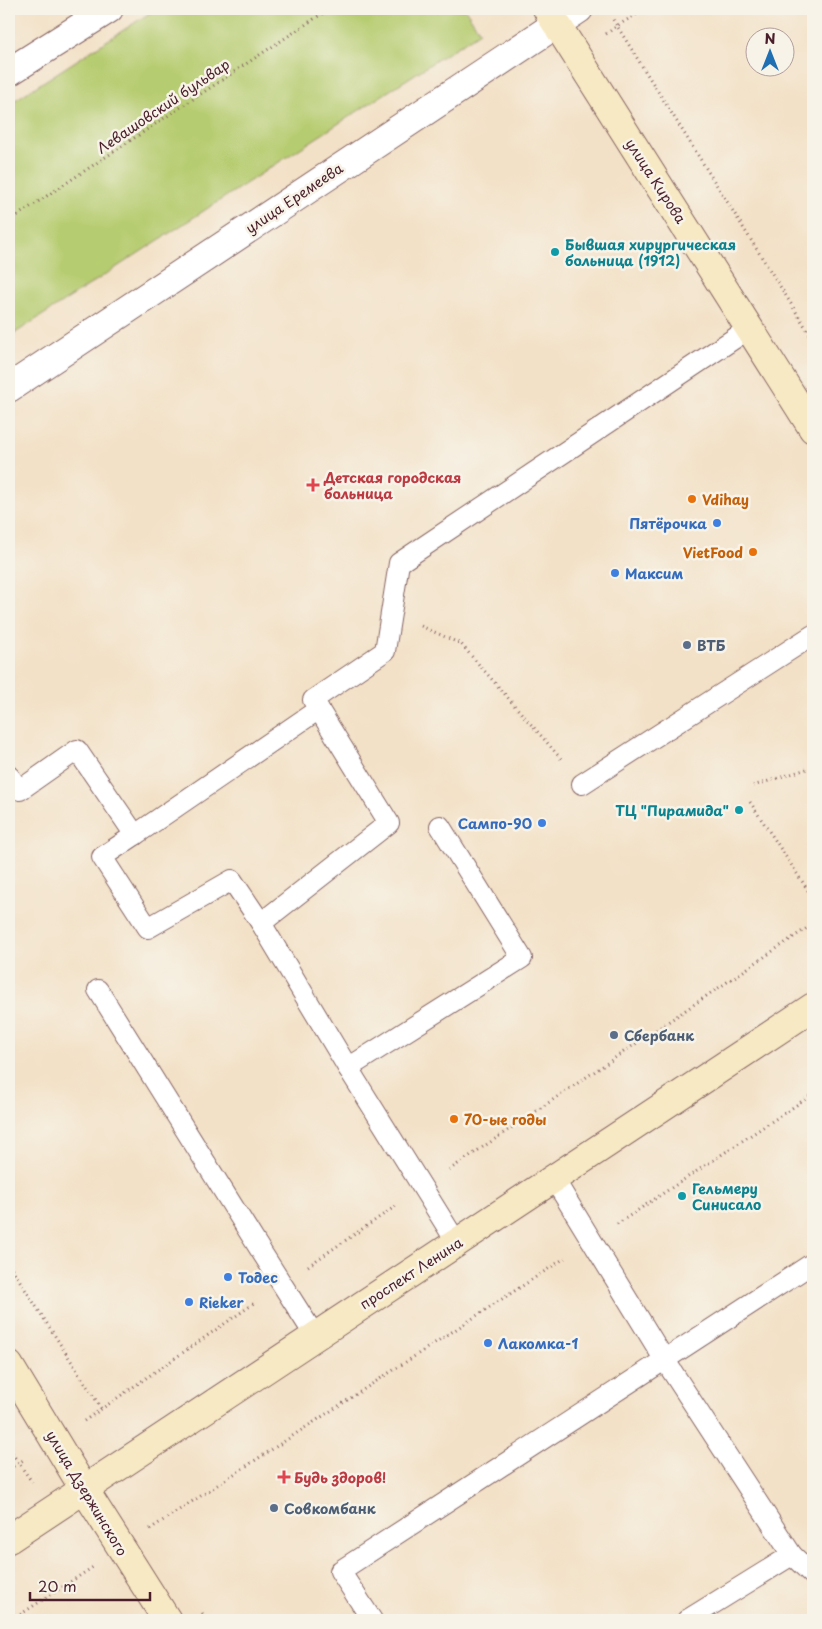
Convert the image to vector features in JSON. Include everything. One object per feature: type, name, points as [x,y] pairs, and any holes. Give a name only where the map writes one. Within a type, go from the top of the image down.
[{"type":"main road","name":"улица Кирова","points":[[551,16],[811,421]]},
{"type":"main road","name":"проспект Ленина","points":[[9,1539],[457,1242],[554,1180],[813,1006]]},
{"type":"main road","name":"улица Дзержинского","points":[[9,1364],[84,1489],[167,1620]]},
{"type":"street","points":[[9,72],[108,9]]},
{"type":"street","name":"улица Еремеева","points":[[9,388],[551,16],[579,9]]},
{"type":"lane","points":[[261,923],[389,823],[313,700],[385,652],[399,563],[750,328]]},
{"type":"lane","points":[[582,784],[813,635]]},
{"type":"lane","points":[[319,709],[102,858],[148,928],[232,880],[261,923],[348,1068],[457,1242]]},
{"type":"lane","points":[[9,776],[20,790],[77,750],[135,835]]},
{"type":"lane","points":[[348,1068],[522,958],[440,826]]},
{"type":"lane","points":[[98,990],[315,1336]]},
{"type":"lane","points":[[554,1180],[664,1359],[792,1554],[813,1576]]},
{"type":"lane","points":[[372,1620],[340,1571],[813,1263]]},
{"type":"lane","points":[[687,1620],[792,1554]]},
{"type":"path","name":"Левашовский бульвар","points":[[9,221],[329,9]]},
{"type":"path","points":[[645,9],[617,26],[813,340]]},
{"type":"path","points":[[391,612],[460,644],[582,784]]},
{"type":"path","points":[[753,786],[813,767]]},
{"type":"path","points":[[750,802],[813,898]]},
{"type":"path","points":[[9,1264],[101,1408],[813,924]]},
{"type":"path","points":[[12,1620],[813,1094]]},
{"type":"path","points":[[9,1449],[18,1463],[9,1469]]},
{"type":"green space","points":[[156,9],[465,9],[480,32],[9,337],[9,104]]},
{"type":"place","name":"Бывшая хирургическая больница (1912)","points":[[555,252]]},
{"type":"place","name":"Детская городская больница","points":[[313,485]]},
{"type":"place","name":"Vdihay","points":[[692,499]]},
{"type":"place","name":"Пятёрочка","points":[[717,523]]},
{"type":"place","name":"VietFood","points":[[753,552]]},
{"type":"place","name":"Максим","points":[[615,573]]},
{"type":"place","name":"ВТБ","points":[[687,645]]},
{"type":"place","name":"ТЦ \"Пирамида\"","points":[[739,810]]},
{"type":"place","name":"Сампо-90","points":[[542,823]]},
{"type":"place","name":"Сбербанк","points":[[614,1035]]},
{"type":"place","name":"70-ые годы","points":[[454,1119]]},
{"type":"place","name":"Гельмеру Синисало","points":[[682,1196]]},
{"type":"place","name":"Тодес","points":[[228,1277]]},
{"type":"place","name":"Rieker","points":[[189,1302]]},
{"type":"place","name":"Лакомка-1","points":[[488,1343]]},
{"type":"place","name":"Будь здоров!","points":[[284,1477]]},
{"type":"place","name":"Совкомбанк","points":[[274,1508]]}]
